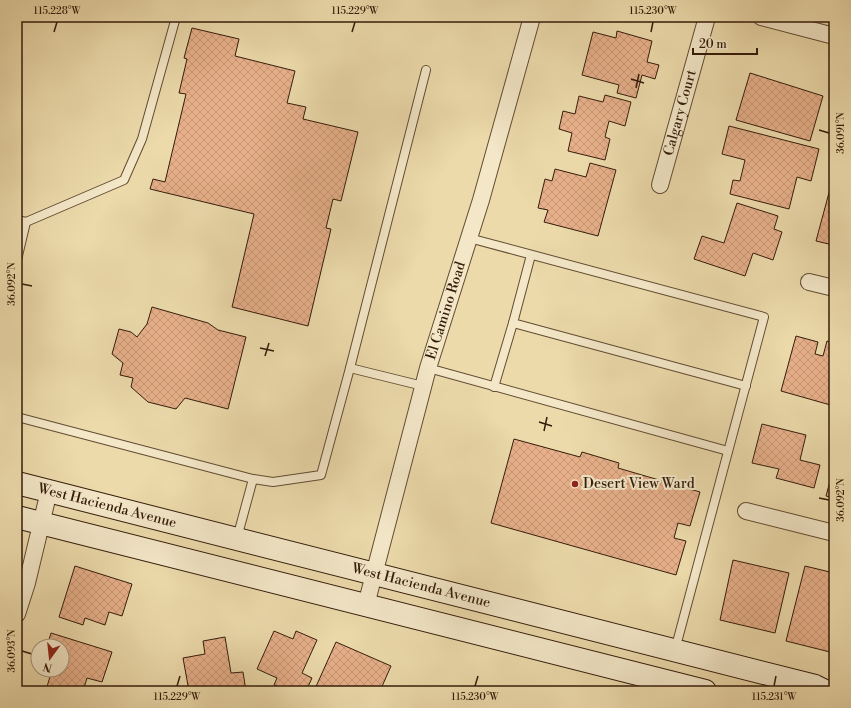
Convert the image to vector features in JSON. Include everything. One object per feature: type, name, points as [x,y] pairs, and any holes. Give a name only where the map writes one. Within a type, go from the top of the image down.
[{"type":"main road","name":"West Hacienda Avenue","points":[[17,483],[815,686],[825,691]]},
{"type":"main road","points":[[17,517],[705,691]]},
{"type":"main road","points":[[667,681],[675,650]]},
{"type":"street","name":"El Camino Road","points":[[366,605],[428,368],[469,238],[532,17]]},
{"type":"street","name":"Calgary Court","points":[[660,186],[707,17]]},
{"type":"street","points":[[761,17],[834,36]]},
{"type":"street","points":[[808,282],[834,288]]},
{"type":"street","points":[[17,614],[27,583],[49,491]]},
{"type":"street","points":[[746,511],[834,533]]},
{"type":"lane","points":[[17,220],[26,222],[124,180],[142,139],[176,17]]},
{"type":"lane","points":[[17,417],[253,479],[273,482],[320,475],[350,368],[426,70]]},
{"type":"lane","points":[[17,260],[26,222]]},
{"type":"lane","points":[[469,238],[764,317],[675,650]]},
{"type":"lane","points":[[494,387],[513,324],[531,255]]},
{"type":"lane","points":[[513,324],[746,386]]},
{"type":"lane","points":[[350,368],[423,386]]},
{"type":"lane","points":[[428,368],[728,451]]},
{"type":"lane","points":[[237,539],[253,479]]},
{"type":"building","points":[[192,28],[239,39],[235,56],[295,71],[287,103],[306,107],[303,119],[358,132],[341,201],[333,199],[326,228],[331,229],[308,326],[232,307],[254,214],[150,189],[153,179],[165,182],[186,94],[179,93],[187,59],[184,58]]},
{"type":"building","points":[[617,31],[652,41],[647,62],[659,65],[655,79],[642,75],[636,98],[617,93],[619,85],[582,75],[593,32],[616,38]]},
{"type":"building","points":[[750,73],[823,96],[810,141],[736,120]]},
{"type":"building","points":[[605,95],[631,102],[625,126],[609,121],[605,137],[610,139],[605,160],[568,151],[572,133],[559,129],[563,111],[575,114],[579,96],[603,102]]},
{"type":"building","points":[[729,126],[819,149],[811,181],[797,177],[789,209],[730,194],[733,180],[740,181],[745,160],[722,154]]},
{"type":"building","points":[[590,163],[616,170],[598,236],[544,222],[548,210],[538,208],[545,179],[552,181],[555,169],[586,177]]},
{"type":"building","points":[[830,189],[834,190],[833,245],[816,241]]},
{"type":"building","points":[[737,203],[778,216],[774,229],[782,232],[773,260],[753,253],[745,276],[694,259],[702,236],[724,243]]},
{"type":"building","points":[[152,307],[208,323],[218,330],[246,337],[228,409],[185,398],[176,409],[148,402],[131,387],[133,378],[120,375],[123,363],[112,354],[119,329],[131,332],[137,337],[147,324]]},
{"type":"building","points":[[796,336],[818,342],[815,354],[823,356],[827,341],[834,343],[834,406],[781,391]]},
{"type":"building","points":[[762,424],[806,435],[800,460],[820,465],[814,488],[776,478],[779,469],[752,463]]},
{"type":"building","points":[[514,439],[580,457],[582,452],[619,463],[618,468],[700,492],[690,526],[678,523],[674,538],[686,541],[676,575],[491,523]]},
{"type":"building","points":[[834,466],[834,498],[826,496]]},
{"type":"building","points":[[733,560],[789,573],[775,633],[720,620]]},
{"type":"building","points":[[75,566],[132,584],[122,616],[109,612],[105,625],[85,618],[83,625],[59,617]]},
{"type":"building","points":[[805,566],[834,573],[834,653],[786,641]]},
{"type":"building","points":[[274,631],[293,639],[296,631],[317,640],[302,673],[312,678],[306,691],[287,691],[274,685],[277,678],[257,669]]},
{"type":"building","points":[[51,633],[67,638],[49,638]]},
{"type":"building","points":[[225,637],[231,673],[243,672],[246,691],[189,691],[183,658],[205,654],[203,641]]},
{"type":"building","points":[[70,639],[112,652],[102,682],[87,678],[83,691],[46,690],[50,678],[70,678]]},
{"type":"building","points":[[336,642],[391,666],[380,691],[314,691]]},
{"type":"place","name":"Desert View Ward","points":[[575,484]]}]
